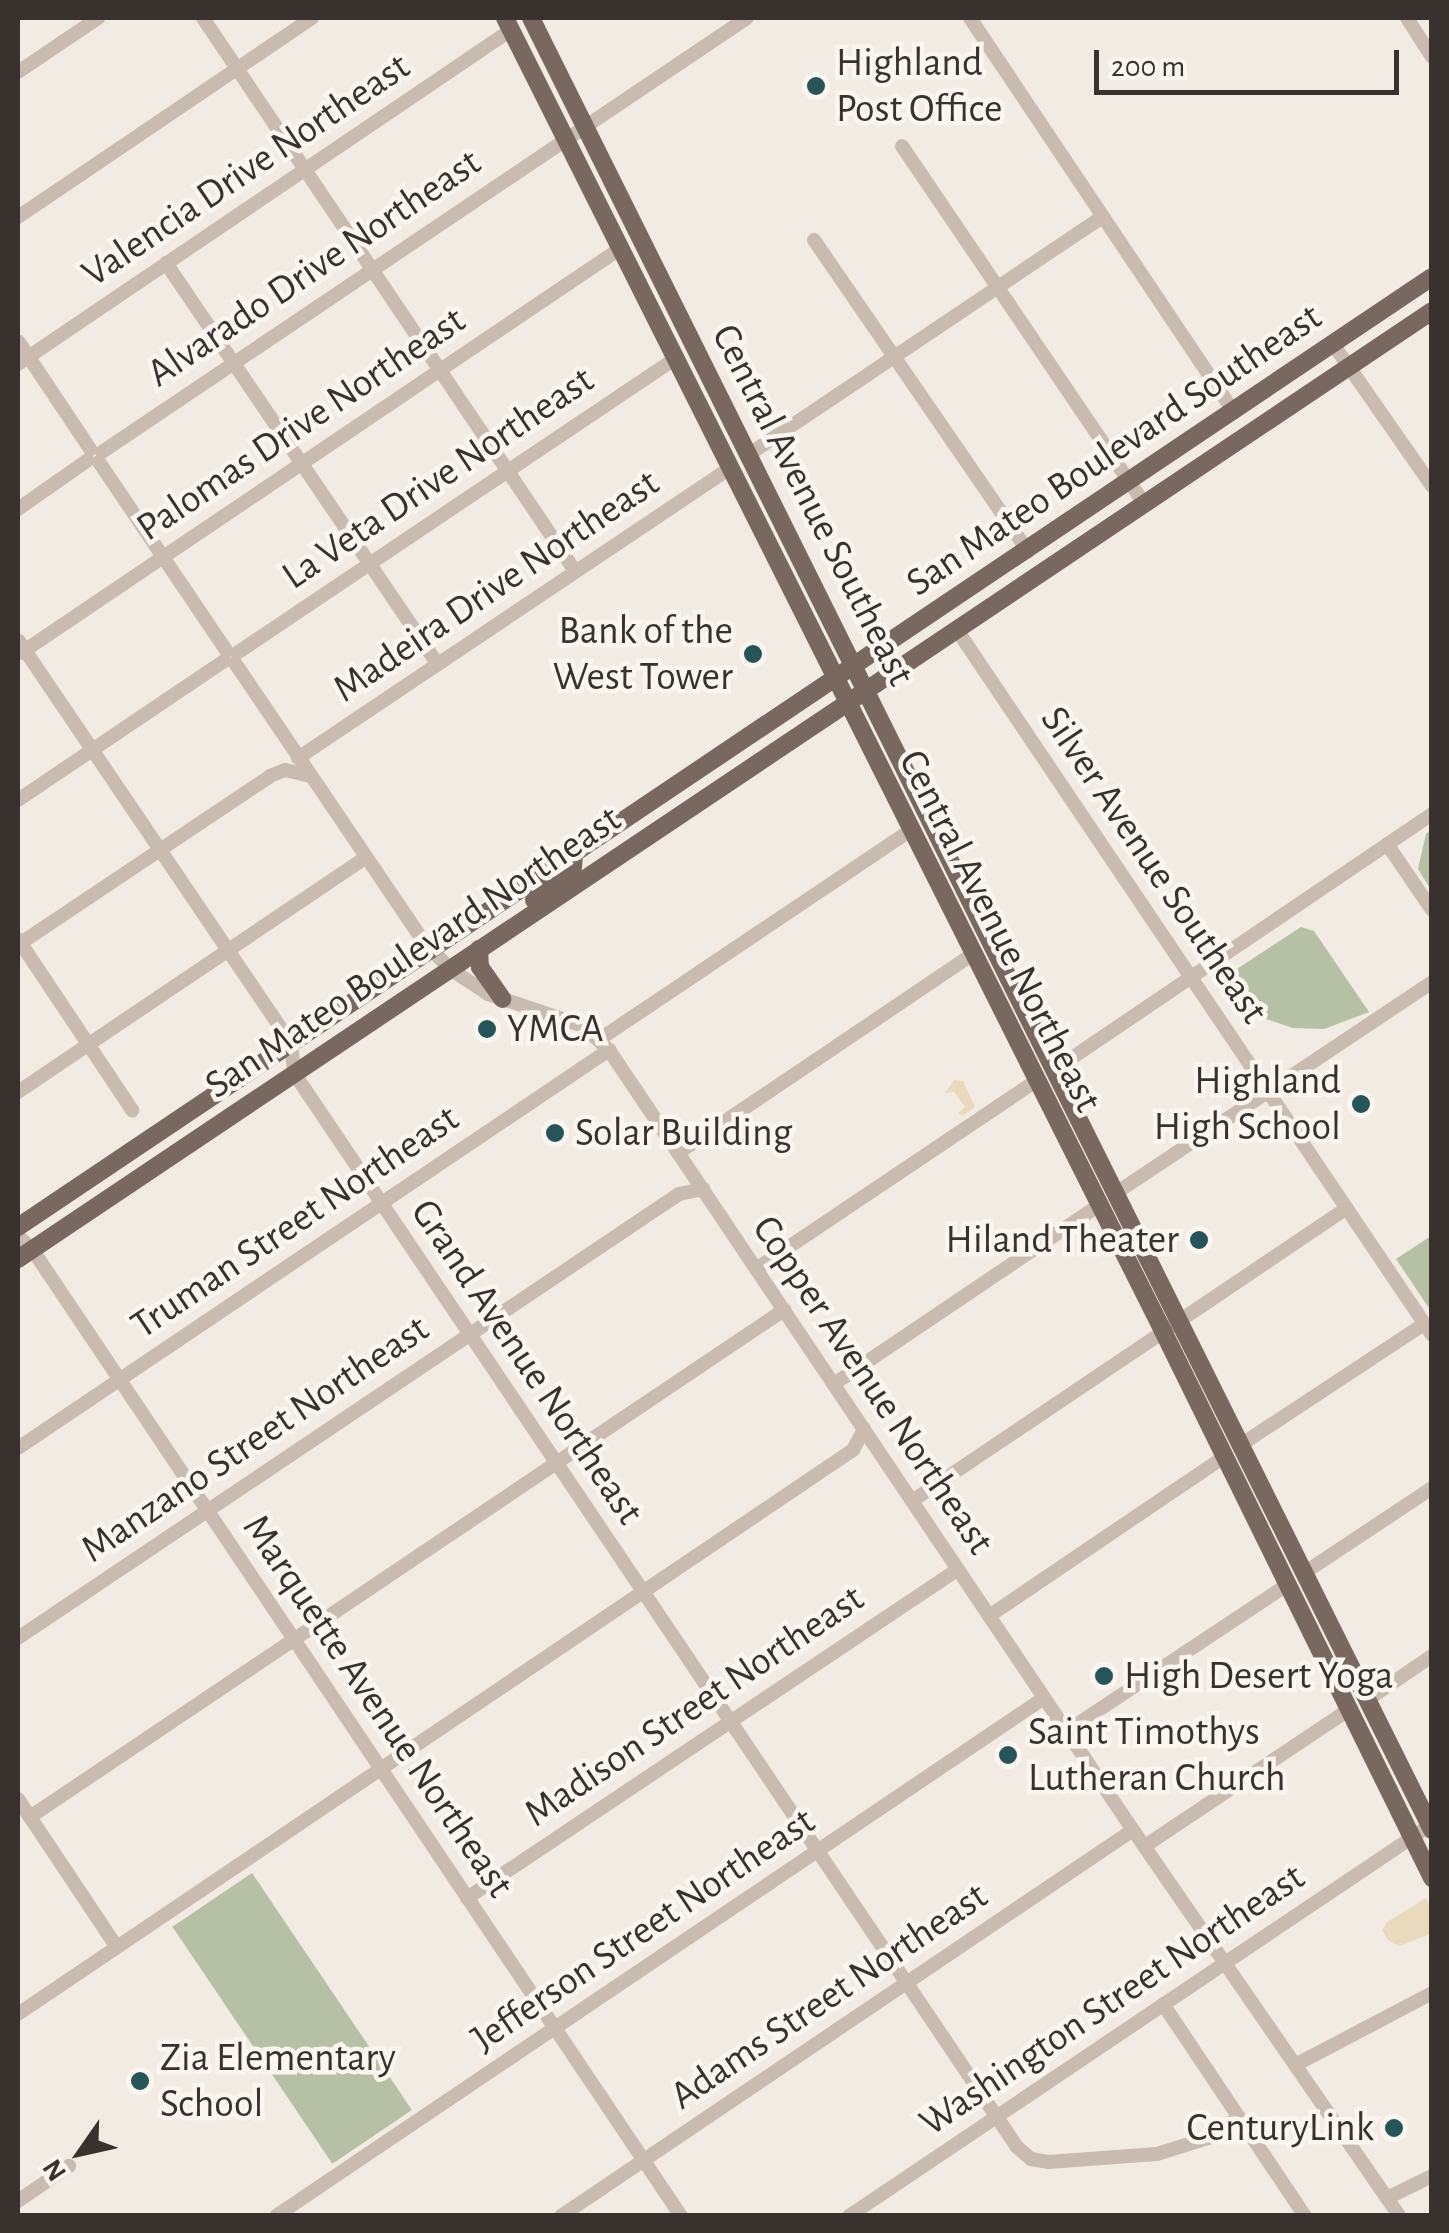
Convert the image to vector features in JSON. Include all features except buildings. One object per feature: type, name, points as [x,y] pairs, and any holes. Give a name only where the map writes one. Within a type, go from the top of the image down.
[{"type":"main road","name":"Central Avenue Southeast","points":[[531,18],[1242,1444],[1296,1579],[1367,1700],[1431,1827]]},
{"type":"main road","name":"Central Avenue Northeast","points":[[508,24],[1225,1456],[1296,1579],[1350,1709],[1432,1878]]},
{"type":"main road","name":"San Mateo Boulevard Southeast","points":[[835,679],[1432,277]]},
{"type":"main road","name":"San Mateo Boulevard Southeast","points":[[848,704],[1432,311]]},
{"type":"main road","name":"San Mateo Boulevard Northeast","points":[[18,1226],[835,679]]},
{"type":"main road","name":"San Mateo Boulevard Northeast","points":[[22,1248],[294,1073],[848,704]]},
{"type":"main road","points":[[509,930],[514,917],[573,868],[574,854]]},
{"type":"main road","points":[[479,950],[480,967],[502,1000]]},
{"type":"street","points":[[18,72],[98,18]]},
{"type":"street","points":[[203,18],[575,571]]},
{"type":"street","points":[[18,217],[312,18]]},
{"type":"street","name":"Alvarado Drive Northeast","points":[[18,508],[746,18]]},
{"type":"street","points":[[970,18],[1234,412]]},
{"type":"street","points":[[1407,18],[1431,57]]},
{"type":"street","name":"Valencia Drive Northeast","points":[[23,360],[306,169],[508,24]]},
{"type":"street","points":[[902,146],[1144,504]]},
{"type":"street","points":[[748,455],[1102,217]]},
{"type":"street","points":[[814,240],[1028,551]]},
{"type":"street","name":"Palomas Drive Northeast","points":[[20,648],[163,557],[621,248]]},
{"type":"street","points":[[166,263],[438,664]]},
{"type":"street","name":"Copper Avenue Northeast","points":[[18,341],[23,360],[95,456],[431,950],[474,988],[502,1000],[563,1016],[604,1044],[1224,1964],[1399,2216]]},
{"type":"street","points":[[1333,344],[1432,486]]},
{"type":"street","name":"La Veta Drive Northeast","points":[[18,800],[676,358]]},
{"type":"street","name":"Madeira Drive Northeast","points":[[298,758],[730,468]]},
{"type":"street","name":"Silver Avenue Southeast","points":[[957,630],[1428,1329]]},
{"type":"street","name":"Grand Avenue Northeast","points":[[20,648],[291,1043],[294,1073],[381,1204],[1018,2148],[1030,2159],[1048,2162],[1157,2154],[1208,2138],[1239,2117]]},
{"type":"street","points":[[132,1110],[18,943],[270,776],[285,770],[310,776]]},
{"type":"street","points":[[1054,1070],[1432,814]]},
{"type":"street","name":"Truman Street Northeast","points":[[18,1448],[381,1204],[909,831]]},
{"type":"street","points":[[1387,844],[1432,910]]},
{"type":"street","points":[[18,1092],[365,858]]},
{"type":"street","points":[[678,1154],[972,956]]},
{"type":"street","points":[[1116,1193],[1432,982]]},
{"type":"street","points":[[756,1270],[1036,1081]]},
{"type":"street","points":[[679,1194],[690,1170]]},
{"type":"street","name":"Manzano Street Northeast","points":[[18,1638],[679,1194],[703,1189]]},
{"type":"street","points":[[834,1384],[1100,1204]]},
{"type":"street","points":[[912,1501],[1346,1208]]},
{"type":"street","name":"Marquette Avenue Northeast","points":[[22,1248],[119,1379],[680,2216]]},
{"type":"street","points":[[30,1817],[784,1310]]},
{"type":"street","points":[[1242,1444],[1428,1329]]},
{"type":"street","points":[[18,2014],[853,1450],[864,1430]]},
{"type":"street","points":[[853,1450],[880,1453]]},
{"type":"street","points":[[989,1616],[1225,1456]]},
{"type":"street","points":[[1067,1731],[1432,1488]]},
{"type":"street","name":"Madison Street Northeast","points":[[467,1898],[958,1570]]},
{"type":"street","points":[[1367,1700],[1432,1656]]},
{"type":"street","name":"Jefferson Street Northeast","points":[[276,2216],[296,2210],[556,2028],[1044,1698]]},
{"type":"street","points":[[1144,1846],[1350,1709]]},
{"type":"street","points":[[18,1799],[116,1946]]},
{"type":"street","name":"Washington Street Northeast","points":[[849,2216],[1431,1827]]},
{"type":"street","name":"Adams Street Northeast","points":[[562,2216],[1134,1830]]},
{"type":"street","points":[[1296,2064],[1432,1993]]},
{"type":"street","points":[[1163,2004],[1304,2215]]},
{"type":"street","points":[[18,2200],[70,2166]]},
{"type":"street","points":[[1388,2198],[1432,2176]]},
{"type":"green space","points":[[1431,830],[1431,890],[1418,869],[1426,834]]},
{"type":"green space","points":[[1301,927],[1314,931],[1369,1012],[1324,1029],[1293,1028],[1266,1019],[1244,1004],[1223,978]]},
{"type":"green space","points":[[1431,1236],[1431,1311],[1396,1259]]},
{"type":"green space","points":[[252,1873],[412,2110],[332,2164],[172,1927]]},
{"type":"sand","points":[[954,1080],[963,1081],[975,1107],[962,1116],[958,1113],[965,1107],[954,1092],[945,1093]]},
{"type":"sand","points":[[1426,1898],[1431,1909],[1431,1934],[1399,1946],[1388,1940],[1382,1930],[1387,1922]]},
{"type":"place","name":"Highland Post Office","points":[[816,86]]},
{"type":"place","name":"Bank of the West Tower","points":[[753,654]]},
{"type":"place","name":"YMCA","points":[[487,1029]]},
{"type":"place","name":"Highland High School","points":[[1361,1104]]},
{"type":"place","name":"Solar Building","points":[[555,1133]]},
{"type":"place","name":"Hiland Theater","points":[[1199,1240]]},
{"type":"place","name":"High Desert Yoga","points":[[1104,1676]]},
{"type":"place","name":"Saint Timothys Lutheran Church","points":[[1008,1755]]},
{"type":"place","name":"Zia Elementary School","points":[[140,2081]]},
{"type":"place","name":"CenturyLink","points":[[1394,2128]]}]
